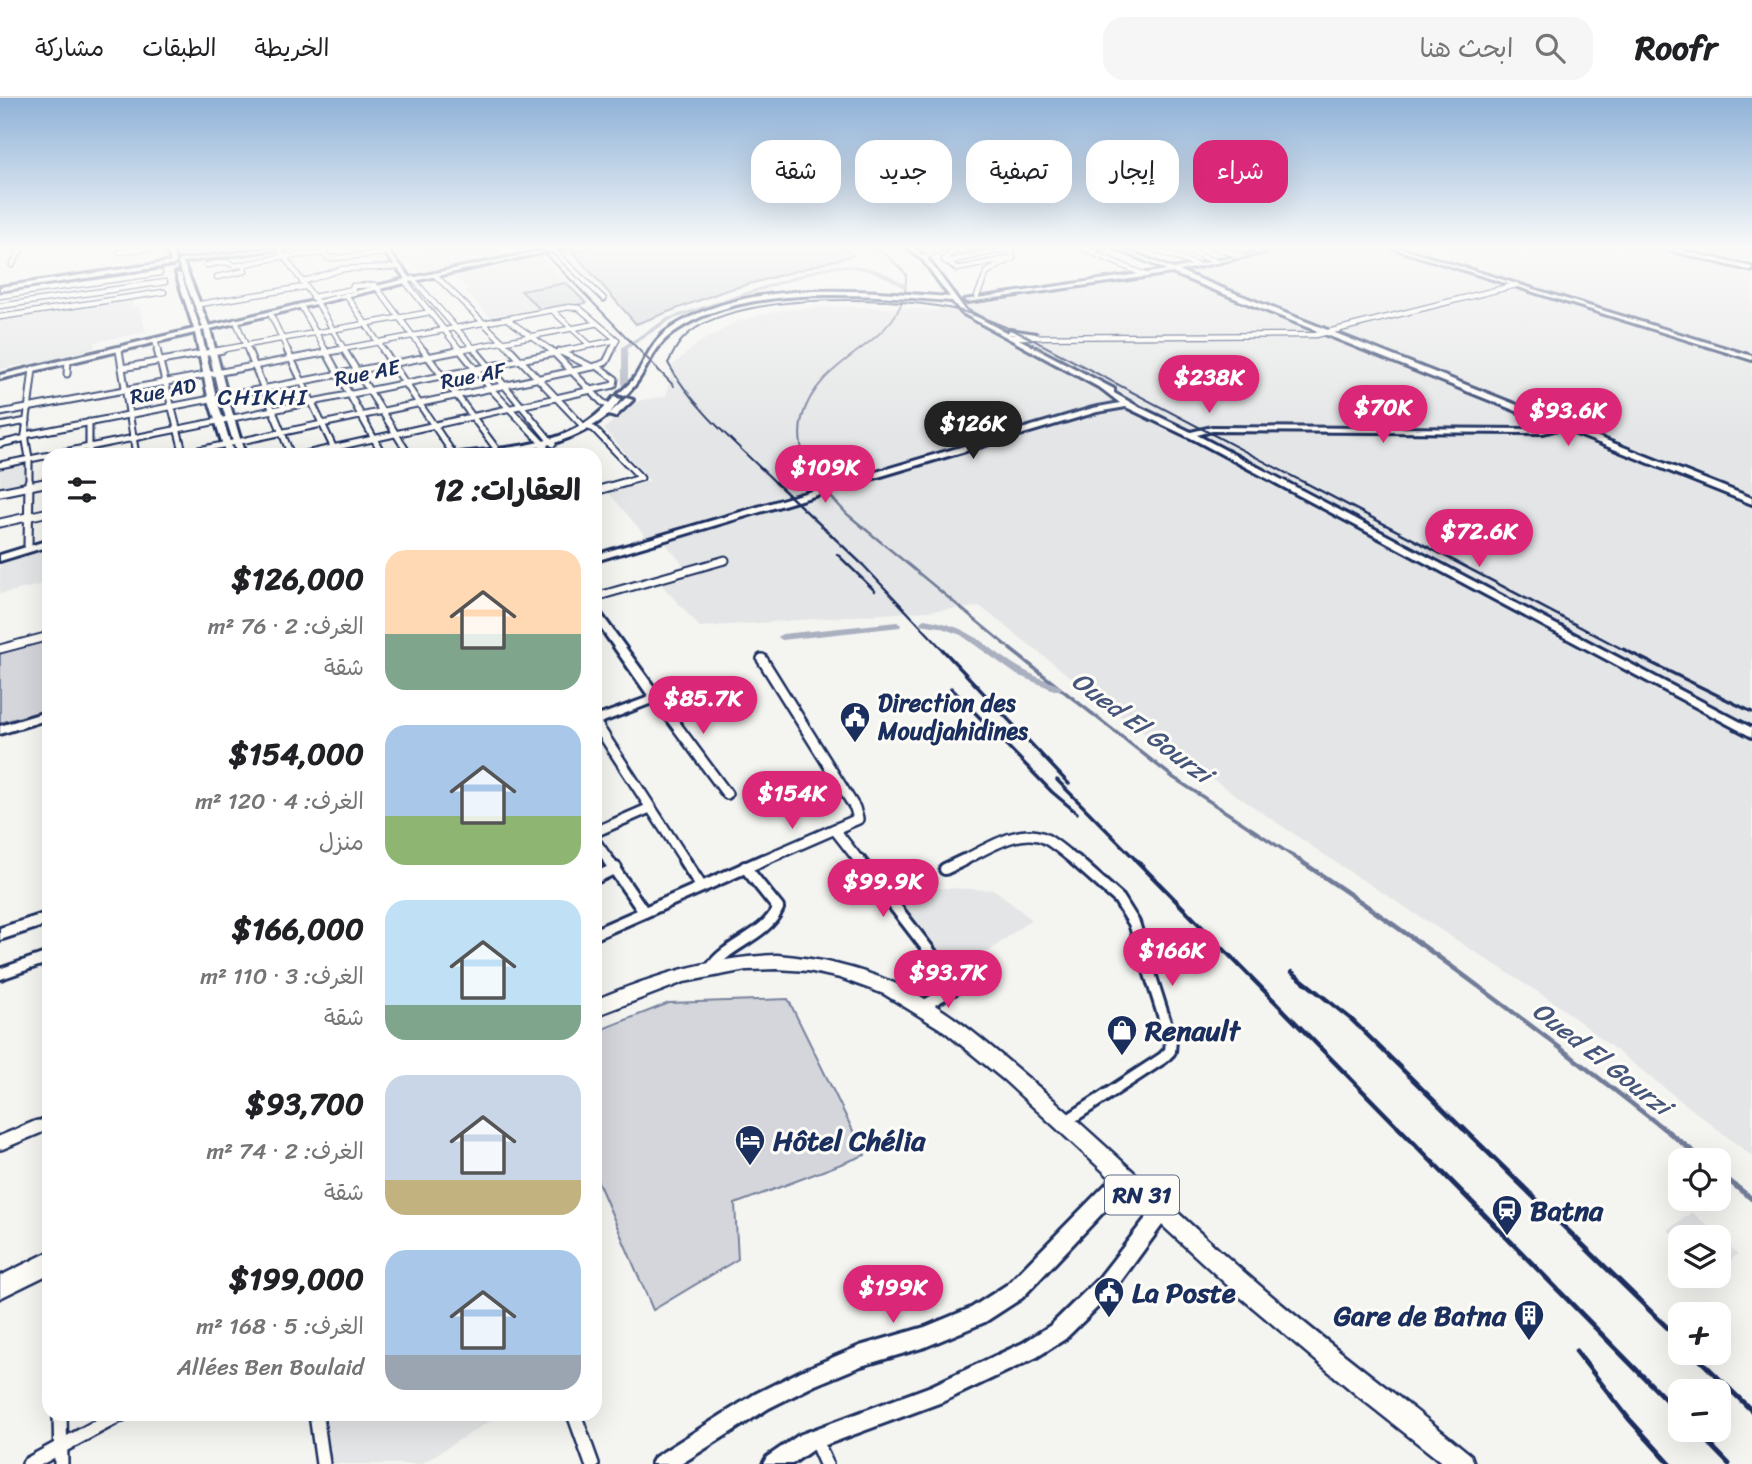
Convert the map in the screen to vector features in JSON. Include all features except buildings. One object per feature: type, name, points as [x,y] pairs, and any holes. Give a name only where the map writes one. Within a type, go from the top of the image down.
[{"type":"main road","points":[[192,310],[204,353],[212,397],[229,448]]},
{"type":"main road","points":[[202,310],[222,395],[239,448]]},
{"type":"main road","points":[[0,377],[284,310]]},
{"type":"main road","points":[[513,448],[545,443],[587,427],[624,397],[640,378],[654,345],[676,328],[723,310]]},
{"type":"main road","points":[[655,366],[658,351],[674,333],[730,310]]},
{"type":"main road","points":[[1268,310],[1752,501]]},
{"type":"main road","points":[[1596,310],[1752,358]]},
{"type":"main road","points":[[964,311],[1107,391],[1752,733]]},
{"type":"main road","points":[[998,330],[1034,335]]},
{"type":"main road","points":[[1311,336],[1342,340]]},
{"type":"main road","points":[[587,427],[624,397],[643,386]]},
{"type":"main road","points":[[1107,391],[1107,407]]},
{"type":"main road","points":[[602,556],[1127,401]]},
{"type":"main road","points":[[1107,407],[1150,414]]},
{"type":"main road","points":[[1534,431],[1546,420]]},
{"type":"main road","points":[[1171,424],[1232,430],[1548,431],[1591,438]]},
{"type":"main road","points":[[1548,431],[1561,426]]},
{"type":"main road","points":[[1194,436],[1212,429]]},
{"type":"main road","points":[[1194,436],[1232,430]]},
{"type":"main road","points":[[510,448],[545,443]]},
{"type":"main road","points":[[0,555],[42,542]]},
{"type":"main road","points":[[0,555],[42,543]]},
{"type":"main road","points":[[602,622],[656,698],[602,719]]},
{"type":"main road","points":[[0,730],[42,717]]},
{"type":"main road","points":[[0,934],[42,920]]},
{"type":"main road","name":"RN 31","points":[[602,1005],[644,986],[711,968],[769,961],[803,963],[868,980],[923,1006],[937,1014],[1065,1122],[1124,1179],[1335,1364],[1418,1426],[1462,1464]]},
{"type":"main road","points":[[662,1464],[762,1401],[808,1378],[860,1356],[925,1337],[978,1315],[1023,1284],[1124,1179]]},
{"type":"main road","points":[[774,1464],[815,1439],[935,1395],[1030,1350],[1058,1332],[1106,1285],[1162,1211]]},
{"type":"main road","points":[[0,1287],[42,1266]]},
{"type":"street","points":[[24,310],[24,314]]},
{"type":"street","points":[[0,317],[50,310]]},
{"type":"street","points":[[303,310],[380,448]]},
{"type":"street","points":[[321,310],[405,448]]},
{"type":"street","points":[[357,310],[449,448]]},
{"type":"street","points":[[392,310],[473,417],[492,448]]},
{"type":"street","points":[[429,310],[491,389],[545,443]]},
{"type":"street","points":[[438,310],[522,407],[547,448]]},
{"type":"street","points":[[472,310],[557,400],[642,478],[602,489]]},
{"type":"street","points":[[0,413],[552,310],[590,345]]},
{"type":"street","points":[[580,310],[617,340],[598,365]]},
{"type":"street","points":[[1011,337],[1311,336],[1415,310]]},
{"type":"street","points":[[270,313],[290,360],[334,447]]},
{"type":"street","points":[[122,368],[431,313]]},
{"type":"street","points":[[507,319],[551,350],[611,407]]},
{"type":"street","points":[[236,321],[288,448]]},
{"type":"street","name":"Rue AD","points":[[0,444],[130,413],[595,324]]},
{"type":"street","points":[[1301,335],[1325,332]]},
{"type":"street","points":[[1021,342],[1048,335]]},
{"type":"street","points":[[155,340],[182,448]]},
{"type":"street","name":"Rue AE","points":[[84,448],[520,359],[551,350],[561,351],[617,340]]},
{"type":"street","points":[[119,348],[135,448]]},
{"type":"street","points":[[561,351],[598,365],[615,379],[613,385]]},
{"type":"street","points":[[67,374],[68,361]]},
{"type":"street","name":"Rue AF","points":[[210,448],[598,365]]},
{"type":"street","points":[[28,545],[29,458],[26,437],[33,369]]},
{"type":"street","points":[[613,385],[624,397]]},
{"type":"street","points":[[330,448],[593,392],[613,385]]},
{"type":"street","points":[[0,426],[27,421]]},
{"type":"street","points":[[89,422],[89,447]]},
{"type":"street","name":"Rue AE","points":[[0,465],[42,456]]},
{"type":"street","points":[[0,492],[42,484]]},
{"type":"street","points":[[0,523],[42,514]]},
{"type":"street","points":[[602,595],[725,560]]},
{"type":"street","points":[[0,649],[42,638]]},
{"type":"street","points":[[602,931],[856,820],[857,813],[762,659]]},
{"type":"street","points":[[656,698],[727,794]]},
{"type":"street","points":[[602,733],[701,886]]},
{"type":"street","points":[[602,829],[650,808]]},
{"type":"street","points":[[835,830],[957,987],[923,1006]]},
{"type":"street","points":[[945,869],[1016,836],[1040,836],[1090,872],[1119,899],[1134,923],[1171,1040],[1171,1048],[1163,1058],[1065,1122]]},
{"type":"street","points":[[602,850],[644,912]]},
{"type":"street","points":[[711,968],[723,950],[770,922],[777,914],[778,908],[745,867]]},
{"type":"street","points":[[602,874],[616,868]]},
{"type":"street","points":[[0,974],[42,959]]},
{"type":"street","points":[[0,1143],[42,1125]]},
{"type":"street","points":[[60,1421],[61,1464]]},
{"type":"street","points":[[29,1464],[108,1421]]},
{"type":"street","points":[[317,1421],[323,1464]]},
{"type":"street","points":[[577,1421],[592,1464]]},
{"type":"street","points":[[815,1439],[827,1464]]},
{"type":"shaded area","points":[[58,310],[140,310],[146,332],[95,342],[95,348],[91,349],[91,352],[0,369],[0,319]]},
{"type":"shaded area","points":[[483,310],[541,310],[543,312],[494,321]]},
{"type":"shaded area","points":[[624,310],[674,310],[636,324]]},
{"type":"shaded area","points":[[785,310],[1752,310],[1752,1156],[1558,1005],[1341,866],[1128,722],[981,607],[700,627],[655,578],[685,567],[666,544],[655,547],[608,492],[650,481],[604,429],[633,404],[666,396],[673,365],[697,344],[738,321]]},
{"type":"shaded area","points":[[31,461],[31,484],[0,491],[0,467]]},
{"type":"shaded area","points":[[42,546],[42,584],[0,594],[0,559]]},
{"type":"shaded area","points":[[42,642],[42,711],[0,723],[0,653]]},
{"type":"shaded area","points":[[945,888],[995,890],[1031,919],[956,977],[887,892]]},
{"type":"shaded area","points":[[788,999],[865,1155],[735,1204],[738,1259],[653,1310],[602,1191],[602,1029],[669,1003]]},
{"type":"shaded area","points":[[1692,1212],[1706,1225],[1675,1225]]},
{"type":"shaded area","points":[[1731,1248],[1738,1254],[1731,1260]]},
{"type":"shaded area","points":[[316,1421],[490,1421],[421,1464],[324,1464]]},
{"type":"waterway","points":[[625,387],[625,347],[669,319],[697,310]]},
{"type":"waterway","name":"Oued El Gourzi","points":[[819,484],[805,461],[800,436],[802,418],[812,395],[826,377],[879,334],[894,318],[898,310]]},
{"type":"waterway","name":"Oued El Gourzi","points":[[817,482],[847,514],[1013,651]]},
{"type":"waterway","points":[[924,622],[940,624],[964,633],[1021,673],[1057,688]]},
{"type":"waterway","points":[[782,637],[897,625]]},
{"type":"waterway","name":"Oued El Gourzi","points":[[1010,649],[1174,778],[1300,861]]},
{"type":"waterway","name":"Oued El Gourzi","points":[[1300,861],[1484,991],[1664,1129]]},
{"type":"waterway","name":"Oued El Gourzi","points":[[1662,1127],[1689,1148]]},
{"type":"waterway","name":"Oued El Gourzi","points":[[1731,1182],[1752,1199]]},
{"type":"railway","points":[[600,310],[674,386]]},
{"type":"railway","points":[[748,310],[703,324],[682,340],[668,363],[704,412],[777,484]]},
{"type":"railway","points":[[955,310],[1024,335],[1307,484]]},
{"type":"railway","points":[[775,482],[863,565],[944,651]]},
{"type":"railway","points":[[1304,482],[1626,651]]},
{"type":"railway","points":[[837,554],[875,591]]},
{"type":"railway","points":[[942,649],[1069,784]]},
{"type":"railway","points":[[1623,649],[1752,712]]},
{"type":"railway","points":[[951,688],[1052,792],[1077,813]]},
{"type":"railway","points":[[1057,780],[1138,862]]},
{"type":"railway","points":[[1136,860],[1400,1129]]},
{"type":"railway","points":[[1292,972],[1351,1019],[1463,1129]]},
{"type":"railway","points":[[1398,1127],[1668,1402]]},
{"type":"railway","points":[[1462,1127],[1668,1328]]},
{"type":"railway","points":[[1576,1351],[1629,1419],[1670,1464]]},
{"type":"railway","points":[[1705,1365],[1752,1411]]},
{"type":"railway","points":[[1708,1442],[1729,1464]]},
{"type":"place","name":"Direction des Moudjahidines","points":[[855,744]]},
{"type":"place","name":"Renault","points":[[1122,1057]]},
{"type":"place","name":"Hôtel Chélia","points":[[750,1167]]},
{"type":"place","name":"Batna","points":[[1507,1237]]},
{"type":"place","name":"La Poste","points":[[1109,1319]]},
{"type":"place","name":"Gare de Batna","points":[[1529,1342]]},
{"type":"district","name":"CHIKHI","points":[[263,397]]}]
